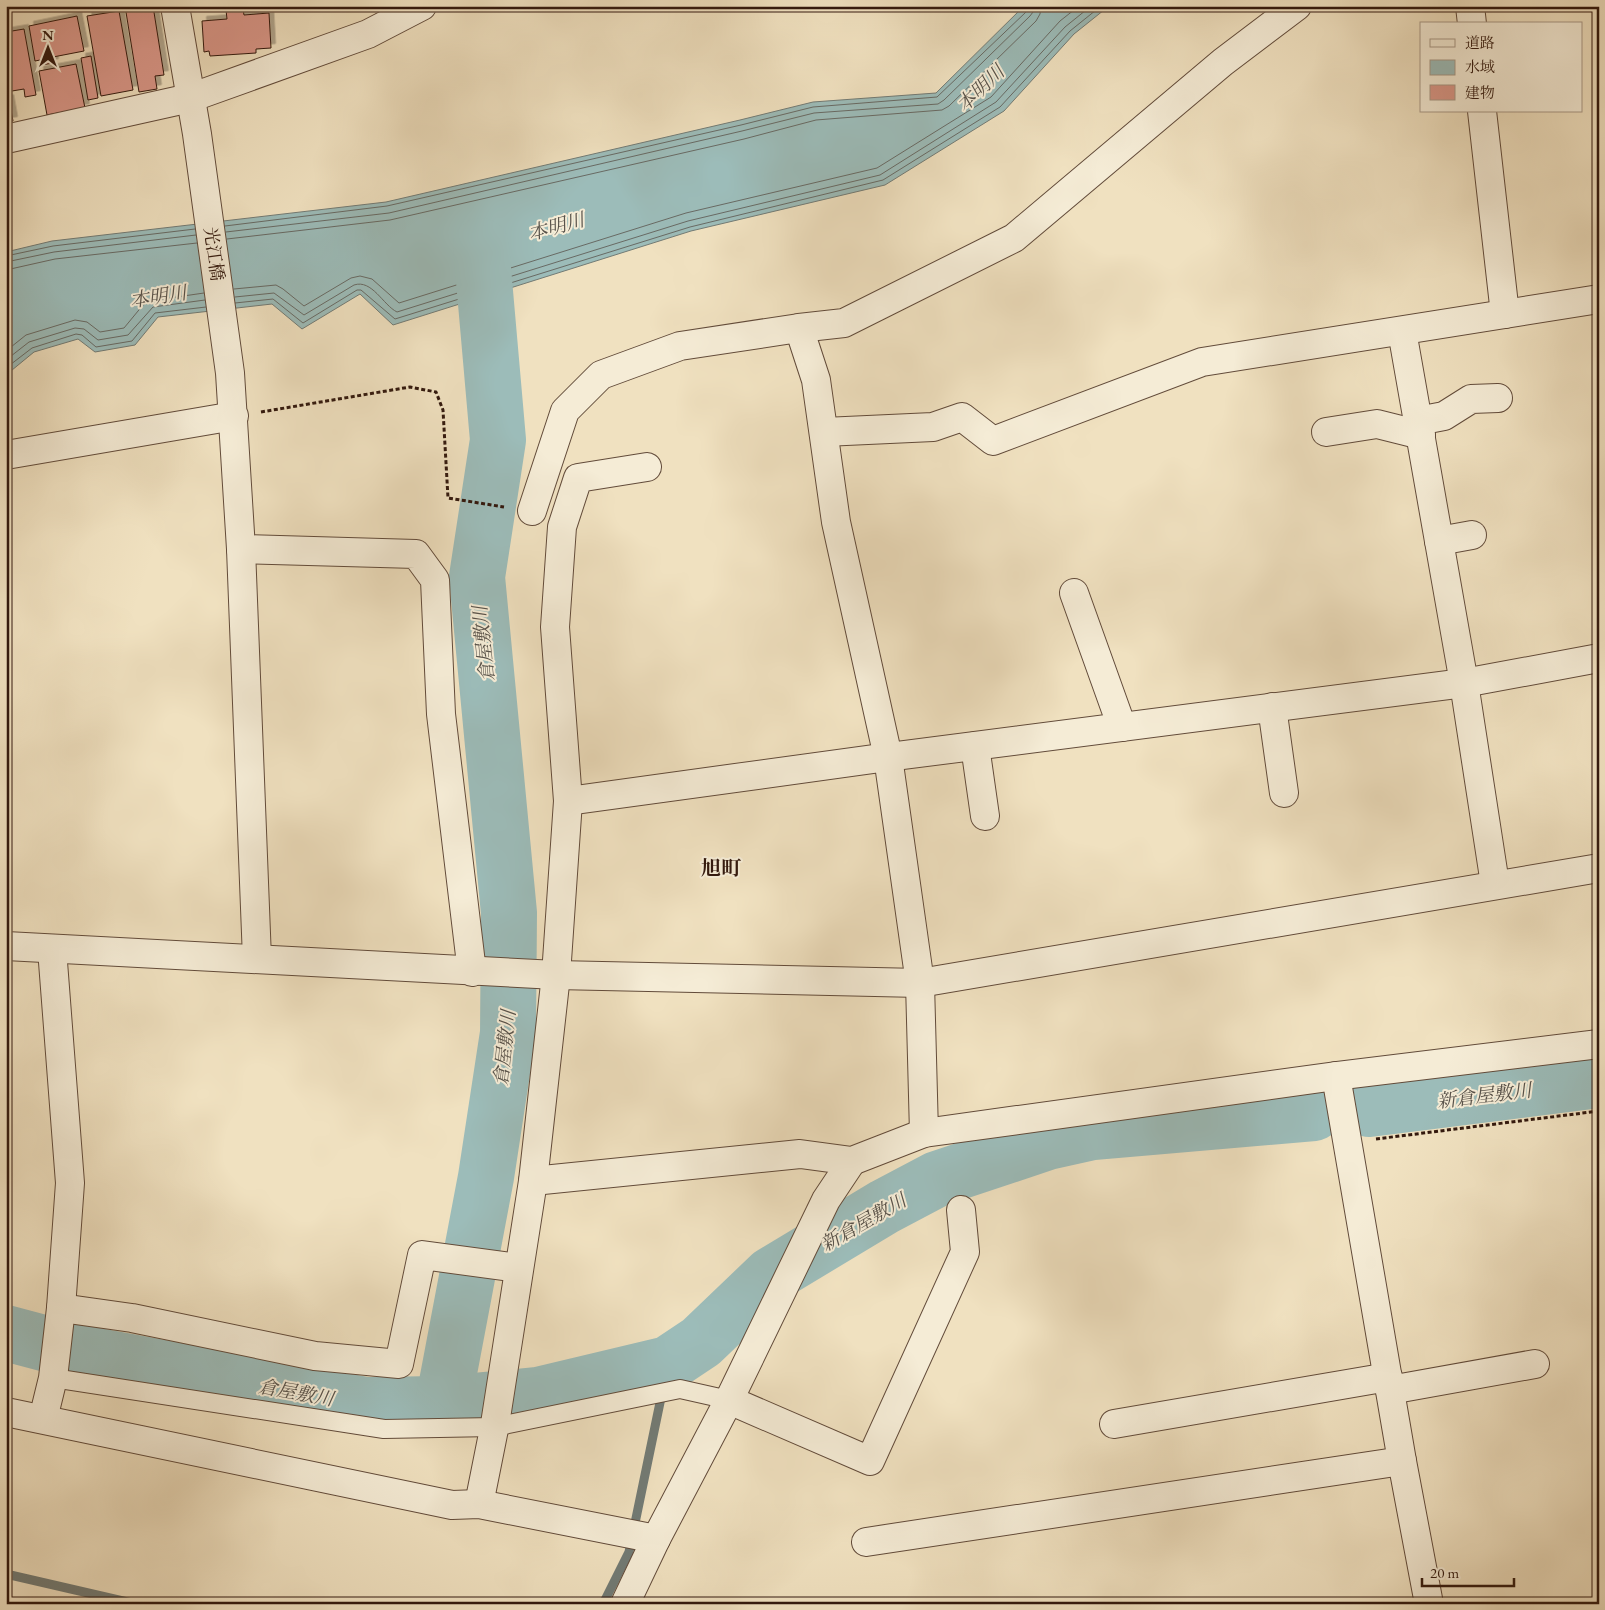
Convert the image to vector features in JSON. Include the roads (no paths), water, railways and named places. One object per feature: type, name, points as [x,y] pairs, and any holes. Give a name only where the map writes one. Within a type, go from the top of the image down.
[{"type":"street","name":"光江橋","points":[[175,6],[197,134],[230,373],[234,416],[257,958]]},
{"type":"street","points":[[6,139],[190,98],[368,34],[422,6]]},
{"type":"street","points":[[532,511],[565,410],[601,375],[680,346],[844,322],[1014,238],[1223,62],[1297,6]]},
{"type":"street","points":[[1470,6],[1472,22]]},
{"type":"street","points":[[1482,112],[1505,314]]},
{"type":"street","points":[[824,432],[933,427],[962,417],[993,441],[1202,362],[1599,299]]},
{"type":"street","points":[[800,328],[816,380],[836,522],[888,757],[920,983],[924,1134]]},
{"type":"street","points":[[1402,331],[1464,683],[1495,884]]},
{"type":"street","points":[[1326,432],[1377,424],[1420,428],[1471,399],[1498,398]]},
{"type":"street","points":[[6,455],[234,416]]},
{"type":"street","points":[[479,1504],[503,1367],[507,1266],[533,1181],[547,975],[568,800],[555,627],[562,527],[578,478],[647,467]]},
{"type":"street","points":[[1439,541],[1472,534]]},
{"type":"street","points":[[241,550],[416,554],[435,580],[441,714],[482,972]]},
{"type":"street","points":[[1074,593],[1122,727]]},
{"type":"street","points":[[568,800],[1464,683],[1599,658]]},
{"type":"street","points":[[1272,707],[1284,793]]},
{"type":"street","points":[[975,746],[985,816]]},
{"type":"street","points":[[6,946],[547,975],[920,983],[1495,884],[1599,868]]},
{"type":"street","points":[[43,1419],[53,1377],[61,1308],[70,1183],[52,949]]},
{"type":"street","points":[[533,1181],[800,1154],[852,1161],[924,1134],[1336,1076],[1599,1044]]},
{"type":"street","points":[[1336,1076],[1428,1604]]},
{"type":"street","points":[[625,1604],[656,1539],[729,1400],[826,1200],[852,1161]]},
{"type":"street","points":[[729,1400],[870,1461],[965,1252],[962,1210]]},
{"type":"street","points":[[61,1308],[132,1318],[315,1356],[399,1364],[422,1255],[507,1266]]},
{"type":"street","points":[[1114,1424],[1535,1364]]},
{"type":"street","points":[[6,1412],[452,1505],[479,1504],[656,1539]]},
{"type":"street","points":[[866,1542],[1402,1461]]},
{"type":"lane","points":[[53,1377],[384,1429],[494,1425],[680,1389],[729,1400]]},
{"type":"water","name":"本明川","points":[[1024,6],[1109,6],[1074,34],[1004,111],[885,185],[691,231],[393,325],[360,294],[302,329],[272,304],[158,317],[135,345],[95,352],[78,339],[34,352],[6,375],[6,252],[52,241],[386,202],[813,102],[936,93]]},
{"type":"waterway","name":"倉屋敷川","points":[[443,1404],[486,1177],[508,1033],[509,913],[477,577],[498,440],[481,246]]},
{"type":"waterway","name":"新倉屋敷川","points":[[1369,1109],[1599,1080]]},
{"type":"waterway","name":"新倉屋敷川","points":[[6,1333],[81,1353],[366,1405],[443,1404],[538,1395],[668,1364],[701,1342],[771,1275],[884,1207],[937,1179],[1048,1142],[1093,1132],[1314,1113]]},
{"type":"waterway","points":[[603,1604],[629,1552],[668,1364]]},
{"type":"waterway","points":[[6,1574],[136,1604]]},
{"type":"district","name":"旭町","points":[[721,868]]}]
